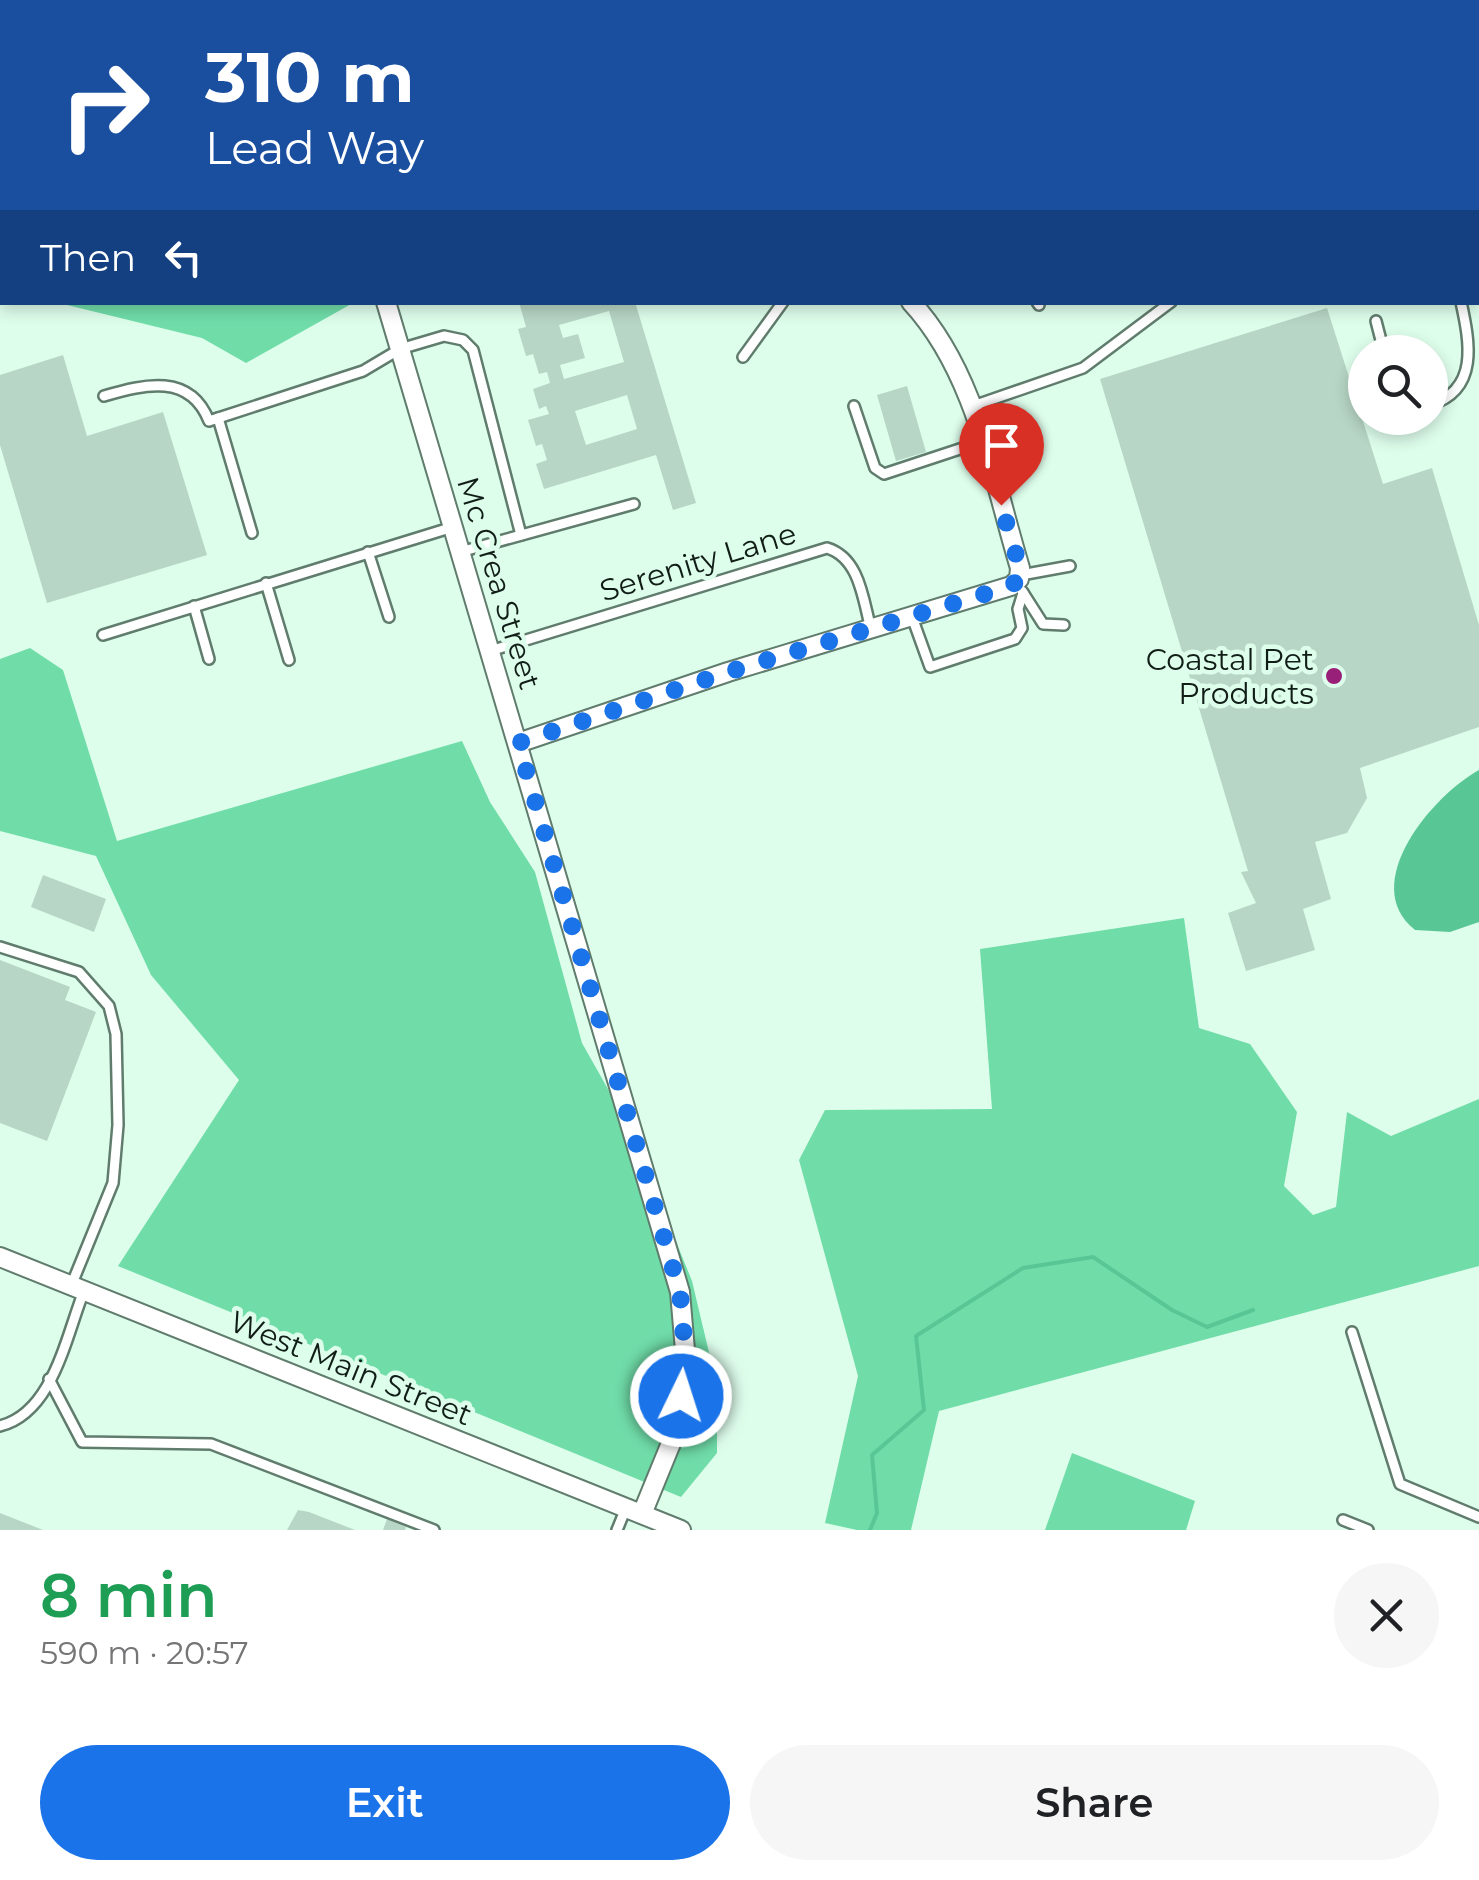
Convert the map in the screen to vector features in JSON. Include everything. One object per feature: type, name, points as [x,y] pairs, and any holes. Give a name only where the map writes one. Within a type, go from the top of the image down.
[{"type":"street","name":"Mc Crea Street","points":[[387,305],[680,1292],[686,1362],[676,1431],[634,1511]]},
{"type":"street","points":[[518,743],[1021,583],[982,442],[948,349],[913,305]]},
{"type":"street","name":"West Main Street","points":[[0,1257],[681,1530]]},
{"type":"lane","points":[[743,357],[782,305]]},
{"type":"lane","points":[[970,407],[1083,368],[1167,305]]},
{"type":"lane","points":[[1448,399],[1463,383],[1470,349],[1462,305]]},
{"type":"lane","points":[[1376,321],[1380,335]]},
{"type":"lane","points":[[104,396],[162,384],[190,391],[201,402],[209,421],[363,372],[400,349],[444,336],[463,340],[473,350],[521,535]]},
{"type":"lane","points":[[854,406],[874,468],[884,474],[982,442]]},
{"type":"lane","points":[[218,418],[252,532]]},
{"type":"lane","points":[[460,552],[634,504]]},
{"type":"lane","points":[[104,636],[453,526]]},
{"type":"lane","name":"Serenity Lane","points":[[490,651],[827,548],[840,552],[853,567],[871,629]]},
{"type":"lane","points":[[368,552],[389,617]]},
{"type":"lane","points":[[1021,583],[1070,566]]},
{"type":"lane","points":[[266,583],[289,660]]},
{"type":"lane","points":[[1021,583],[1043,624],[1064,625]]},
{"type":"lane","points":[[912,616],[930,667],[1016,639],[1022,628],[1018,609],[1021,583]]},
{"type":"lane","points":[[194,606],[209,659]]},
{"type":"lane","points":[[0,947],[79,972],[109,1006],[116,1034],[118,1125],[114,1183],[50,1378],[28,1414],[0,1426]]},
{"type":"lane","points":[[1352,1332],[1400,1484],[1479,1518]]},
{"type":"lane","points":[[50,1378],[82,1442],[211,1444],[434,1530]]},
{"type":"lane","points":[[618,1530],[634,1511]]},
{"type":"lane","points":[[1343,1520],[1368,1530]]},
{"type":"shaded area","points":[[67,305],[349,305],[246,363],[202,338]]},
{"type":"shaded area","points":[[30,648],[63,670],[117,841],[462,741],[490,802],[535,872],[582,1043],[630,1128],[692,1281],[717,1386],[717,1453],[681,1497],[118,1266],[239,1080],[151,975],[96,856],[0,831],[0,659]]},
{"type":"shaded area","points":[[1479,770],[1479,922],[1450,932],[1415,930],[1399,911],[1394,889],[1398,866],[1423,819],[1441,799]]},
{"type":"shaded area","points":[[1184,918],[1199,1028],[1250,1044],[1297,1112],[1284,1186],[1313,1215],[1336,1207],[1347,1112],[1391,1136],[1479,1099],[1479,1266],[939,1411],[911,1530],[857,1530],[825,1523],[858,1376],[799,1160],[825,1110],[992,1109],[980,949]]},
{"type":"shaded area","points":[[1072,1453],[1195,1501],[1186,1530],[1045,1530]]},
{"type":"building","points":[[520,305],[636,305],[696,503],[673,510],[656,455],[544,489],[536,464],[547,460],[542,444],[536,446],[528,420],[549,414],[546,406],[539,409],[533,389],[550,383],[547,372],[539,374],[533,354],[526,356],[518,329],[526,327]],"holes":[[[609,311],[624,362],[564,379],[560,365],[585,358],[578,334],[563,338],[559,325]],[[627,395],[637,429],[586,445],[575,411]]]},
{"type":"building","name":"Coastal Pet Products","points":[[1327,308],[1348,374],[1348,435],[1367,435],[1383,484],[1432,468],[1479,625],[1479,727],[1360,768],[1367,798],[1347,833],[1315,842],[1331,899],[1303,909],[1315,950],[1246,971],[1228,913],[1256,903],[1241,872],[1248,871],[1100,379]]},
{"type":"building","points":[[63,355],[87,436],[163,412],[207,555],[47,603],[0,445],[0,375]]},
{"type":"building","points":[[907,386],[926,452],[896,461],[877,395]]},
{"type":"building","points":[[43,875],[106,899],[94,932],[31,907]]},
{"type":"building","points":[[0,960],[70,987],[65,1000],[96,1012],[47,1141],[0,1123]]},
{"type":"building","points":[[298,1510],[309,1512],[355,1530],[287,1530]]},
{"type":"building","points":[[0,1513],[43,1530],[0,1530]]},
{"type":"building","points":[[387,1519],[406,1527],[405,1530],[383,1530]]},
{"type":"waterway","points":[[870,1530],[877,1513],[872,1455],[924,1410],[916,1336],[1023,1268],[1093,1257],[1172,1310],[1207,1327],[1253,1310]]},
{"type":"place","name":"Coastal Pet Products","points":[[1334,676]]},
{"type":"route","points":[[681,1396],[686,1362],[680,1292],[518,743],[596,720],[728,672],[1011,586],[1019,579],[1020,568],[1001,505]]}]
